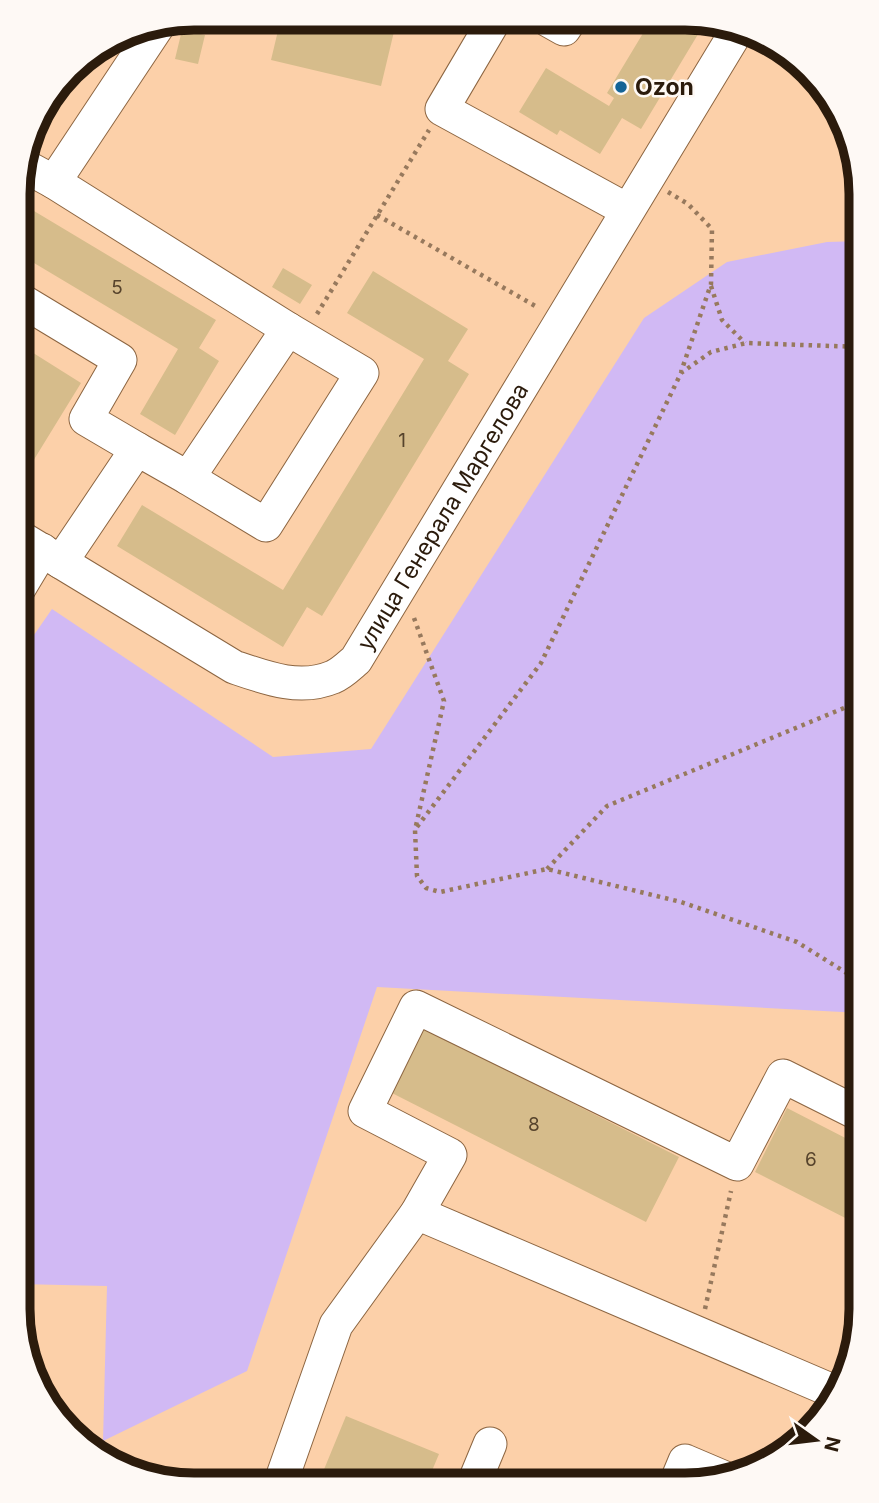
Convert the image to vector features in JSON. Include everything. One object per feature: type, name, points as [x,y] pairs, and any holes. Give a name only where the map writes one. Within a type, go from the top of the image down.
[{"type":"street","points":[[489,30],[442,109],[627,210]]},
{"type":"street","points":[[54,182],[152,35]]},
{"type":"street","name":"улица Генерала Маргелова","points":[[40,549],[234,667],[269,679],[305,684],[334,677],[356,660],[733,37]]},
{"type":"street","points":[[30,306],[120,360],[86,419],[266,525],[362,373],[32,169]]},
{"type":"street","points":[[188,478],[295,334]]},
{"type":"street","points":[[30,568],[40,549],[137,449]]},
{"type":"street","points":[[284,1473],[336,1325],[417,1213],[450,1155],[365,1111],[416,1007],[737,1164],[783,1076],[849,1109]]},
{"type":"street","points":[[417,1213],[828,1389]]},
{"type":"street","points":[[478,1473],[489,1444]]},
{"type":"street","points":[[680,1473],[685,1461],[709,1471]]},
{"type":"path","points":[[295,334],[377,215],[442,109]]},
{"type":"path","points":[[415,830],[541,663],[681,373],[711,284],[712,229],[688,204],[666,191]]},
{"type":"path","points":[[377,215],[560,321]]},
{"type":"path","points":[[711,284],[722,320],[746,344]]},
{"type":"path","points":[[681,373],[711,352],[746,344],[849,347]]},
{"type":"path","points":[[397,592],[407,599],[444,701],[415,830],[417,876],[426,888],[440,892],[547,869],[681,902],[797,942],[849,974]]},
{"type":"path","points":[[547,869],[607,806],[849,706]]},
{"type":"path","points":[[700,1334],[737,1164]]},
{"type":"shaded area","points":[[849,241],[849,1012],[377,987],[247,1371],[103,1441],[107,1286],[30,1284],[30,641],[52,609],[273,757],[371,749],[644,318],[727,262],[827,242]]},
{"type":"building","points":[[182,30],[205,35],[198,64],[175,59]]},
{"type":"building","points":[[278,30],[394,30],[381,86],[271,60]]},
{"type":"building","points":[[645,30],[700,31],[641,129],[622,118],[600,154],[560,130],[557,135],[519,112],[546,68],[609,106],[614,98],[607,93]]},
{"type":"building","points":[[30,209],[216,320],[199,348],[219,361],[175,435],[140,414],[178,349],[30,261]]},
{"type":"building","points":[[283,268],[312,285],[300,304],[272,287]]},
{"type":"building","points":[[373,271],[468,329],[448,361],[469,374],[322,616],[307,607],[283,647],[117,546],[142,505],[283,590],[424,359],[347,313]]},
{"type":"building","points":[[30,351],[81,383],[30,466]]},
{"type":"building","points":[[421,1027],[679,1157],[646,1222],[388,1091]]},
{"type":"building","points":[[787,1108],[849,1140],[849,1220],[755,1172]]},
{"type":"building","points":[[346,1416],[439,1454],[431,1473],[323,1473]]},
{"type":"place","name":"Ozon","points":[[621,87]]}]
